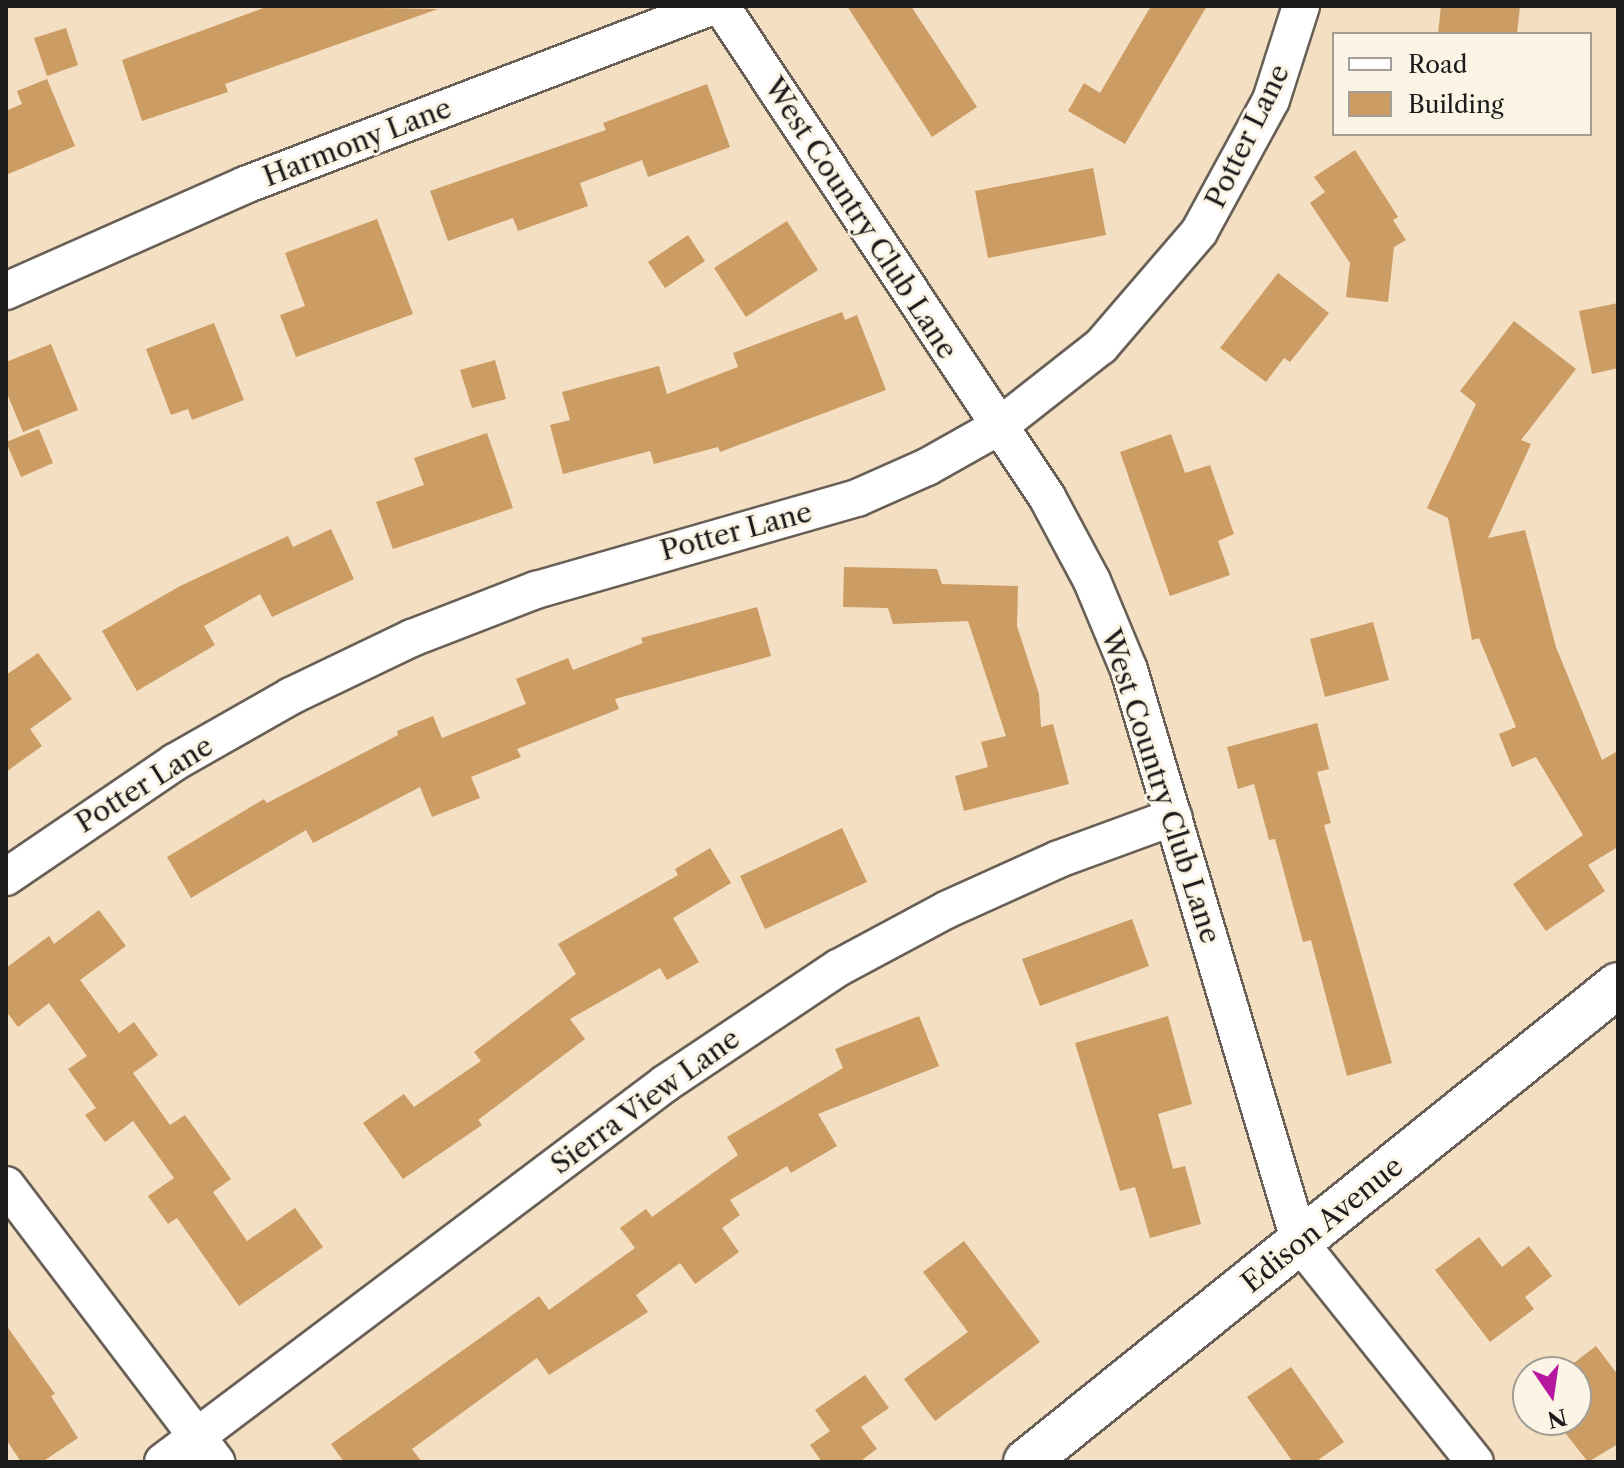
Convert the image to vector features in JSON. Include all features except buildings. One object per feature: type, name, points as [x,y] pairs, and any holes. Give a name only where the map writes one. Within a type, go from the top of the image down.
[{"type":"street","name":"Harmony Lane","points":[[6,291],[245,185],[713,6]]},
{"type":"street","name":"West Country Club Lane","points":[[721,6],[1047,497],[1092,581],[1129,670],[1300,1243],[1475,1462]]},
{"type":"street","name":"Potter Lane","points":[[6,877],[175,762],[291,696],[412,638],[550,585],[857,498],[927,467],[998,427],[1101,346],[1199,232],[1271,100],[1301,6]]},
{"type":"street","name":"Sierra View Lane","points":[[163,1462],[207,1449],[666,1083],[838,968],[1003,884],[1174,817]]},
{"type":"street","name":"Edison Avenue","points":[[1026,1462],[1618,985]]},
{"type":"street","points":[[6,1185],[207,1449]]}]
